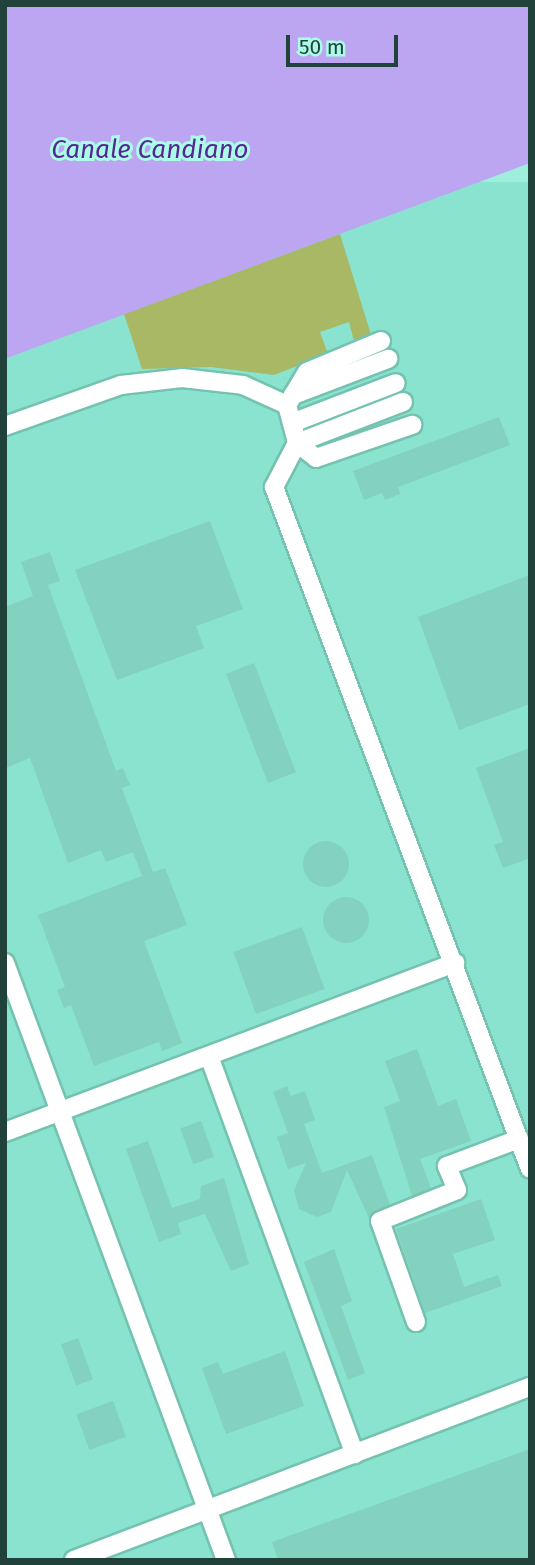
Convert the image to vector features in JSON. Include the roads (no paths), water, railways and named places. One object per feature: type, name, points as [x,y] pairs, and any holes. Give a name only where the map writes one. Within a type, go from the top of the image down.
[{"type":"lane","points":[[381,341],[307,372],[290,400],[297,443],[316,458],[412,425]]},
{"type":"lane","points":[[5,426],[121,385],[183,378],[243,385],[290,400],[388,359]]},
{"type":"lane","points":[[292,423],[396,383]]},
{"type":"lane","points":[[403,402],[297,443],[274,487],[455,963],[530,1170]]},
{"type":"lane","points":[[5,963],[63,1111],[226,1560]]},
{"type":"lane","points":[[5,1132],[455,963]]},
{"type":"lane","points":[[209,1056],[355,1454]]},
{"type":"lane","points":[[416,1322],[380,1221],[457,1191],[447,1166],[519,1139]]},
{"type":"lane","points":[[74,1560],[530,1387]]},
{"type":"water","name":"Canale Candiano","points":[[5,5],[530,5],[530,163],[7,358]]}]
